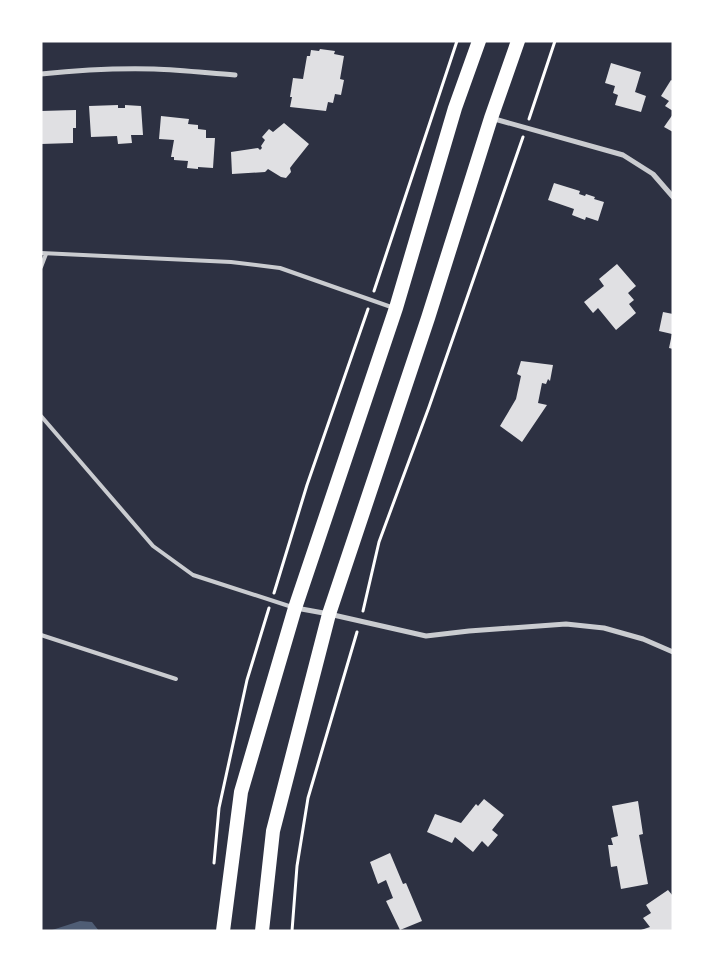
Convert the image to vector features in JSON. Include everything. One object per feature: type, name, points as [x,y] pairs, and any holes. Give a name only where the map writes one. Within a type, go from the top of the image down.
[{"type":"highway","points":[[223,931],[241,792],[295,608],[396,308],[455,108],[479,41]]},
{"type":"highway","points":[[262,931],[272,831],[329,614],[425,327],[491,118],[518,41]]},
{"type":"street","points":[[41,74],[77,70],[155,69],[235,75]]},
{"type":"street","points":[[491,118],[623,155],[653,174],[673,197]]},
{"type":"street","points":[[295,608],[426,636],[566,624],[604,628],[643,638],[673,652]]},
{"type":"lane","points":[[41,267],[44,254],[231,262],[280,268],[396,308]]},
{"type":"lane","points":[[41,416],[152,546],[193,575],[295,608]]},
{"type":"lane","points":[[41,635],[176,679]]},
{"type":"path","points":[[214,865],[219,808],[244,690],[308,485],[457,41]]},
{"type":"path","points":[[292,931],[297,866],[308,798],[360,621],[379,542],[433,398],[555,41]]},
{"type":"water","points":[[80,921],[92,922],[99,931],[49,931]]},
{"type":"building","points":[[320,49],[335,51],[334,54],[344,56],[340,79],[344,80],[341,95],[335,94],[333,103],[328,102],[326,111],[290,107],[293,78],[303,79],[307,56],[310,56],[311,50],[319,51]]},
{"type":"building","points":[[611,63],[641,72],[635,92],[646,96],[641,112],[615,105],[618,95],[613,93],[615,86],[605,83]]},
{"type":"building","points":[[671,80],[673,81],[673,111],[665,106],[669,101],[661,96]]},
{"type":"building","points":[[118,105],[118,108],[125,108],[125,105],[141,106],[143,135],[131,135],[132,143],[118,144],[117,136],[91,137],[89,106]]},
{"type":"building","points":[[76,110],[76,128],[73,128],[73,143],[41,144],[41,111]]},
{"type":"building","points":[[673,114],[673,132],[664,127]]},
{"type":"building","points":[[161,116],[189,119],[188,124],[198,125],[198,129],[206,130],[206,138],[215,138],[213,168],[187,168],[188,161],[174,160],[174,157],[171,157],[174,140],[159,139]]},
{"type":"building","points":[[284,123],[309,144],[290,168],[291,172],[286,178],[268,169],[265,172],[232,174],[231,152],[258,148],[260,150],[265,140],[262,137],[269,129],[273,132]]},
{"type":"building","points":[[554,183],[580,191],[579,194],[585,196],[586,194],[604,202],[598,221],[586,217],[585,220],[572,215],[574,209],[548,200]]},
{"type":"building","points":[[617,264],[636,286],[628,293],[634,300],[629,304],[636,313],[616,330],[598,308],[593,313],[584,302],[604,286],[599,279]]},
{"type":"building","points":[[663,312],[673,314],[673,349],[669,348],[672,334],[659,331]]},
{"type":"building","points":[[521,361],[553,365],[550,381],[548,379],[546,384],[542,383],[538,403],[547,405],[522,442],[500,426],[516,399],[521,376],[517,374]]},
{"type":"building","points":[[484,799],[504,815],[492,830],[498,835],[488,847],[482,841],[473,852],[455,837],[452,843],[427,832],[435,814],[461,823],[476,804],[478,806]]},
{"type":"building","points":[[638,801],[643,834],[639,835],[648,884],[621,889],[617,866],[611,867],[608,845],[613,845],[611,838],[618,836],[612,806]]},
{"type":"building","points":[[390,853],[403,884],[406,883],[422,921],[400,930],[386,901],[393,898],[386,880],[378,884],[370,862]]},
{"type":"building","points":[[668,890],[673,896],[673,931],[638,931],[650,927],[643,918],[651,913],[646,905]]}]
